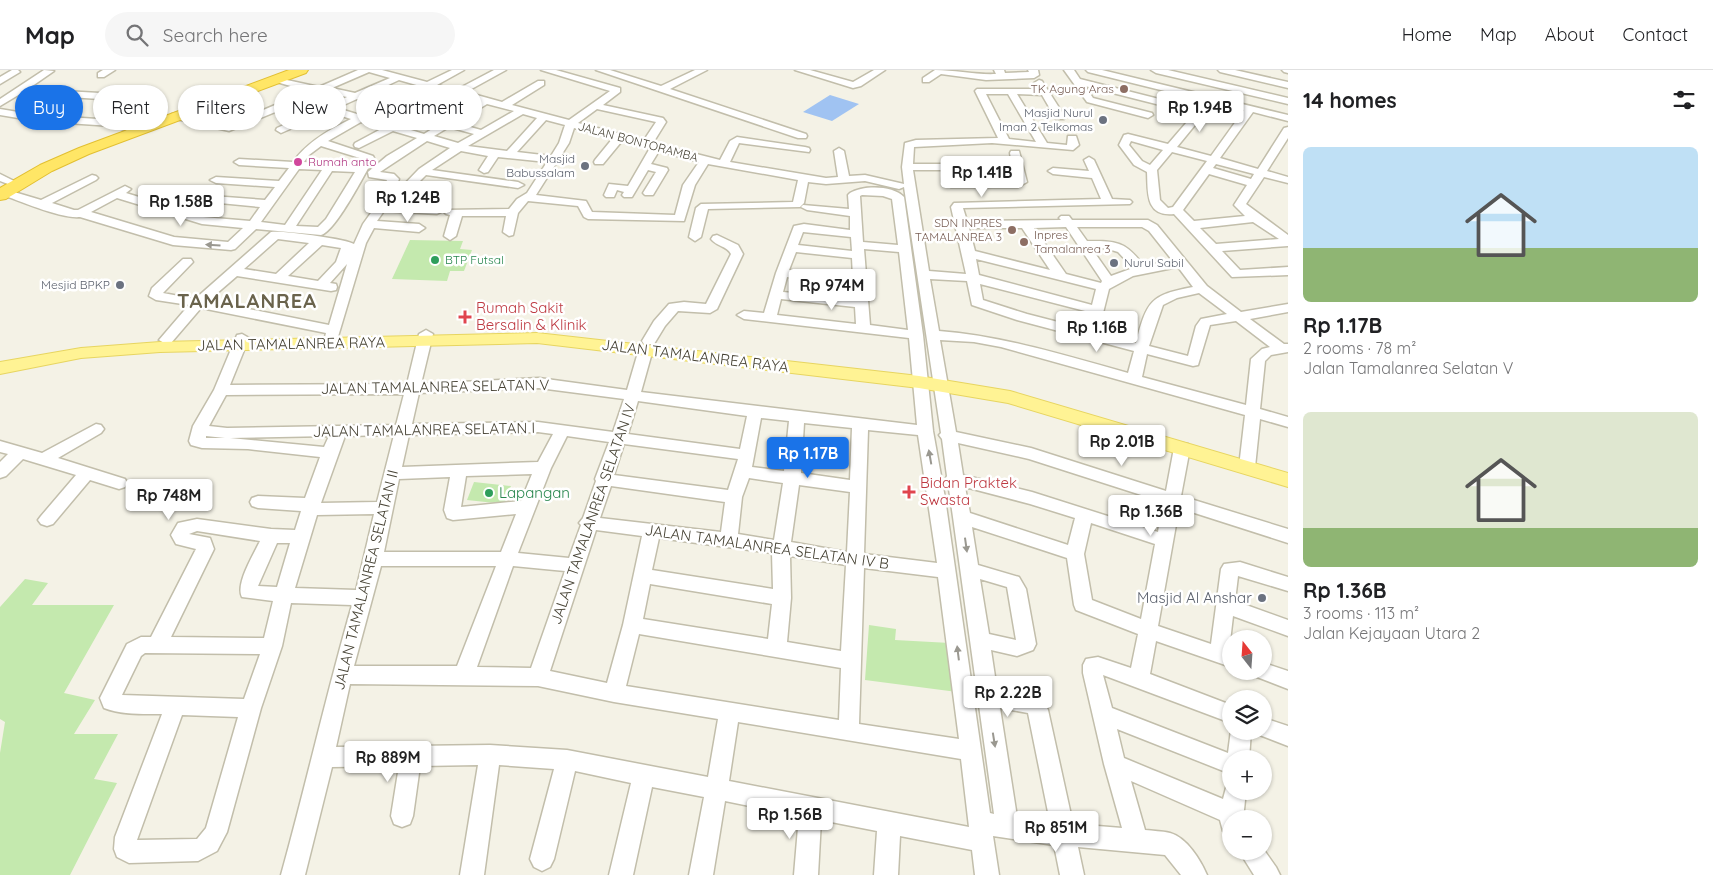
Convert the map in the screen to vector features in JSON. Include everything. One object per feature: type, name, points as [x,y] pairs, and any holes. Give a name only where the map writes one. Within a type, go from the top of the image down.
[{"type":"highway","points":[[4,186],[84,151],[289,70]]},
{"type":"highway","points":[[168,115],[301,70]]},
{"type":"highway","points":[[4,186],[64,153],[124,130]]},
{"type":"main road","name":"JALAN TAMALANREA RAYA","points":[[0,359],[166,340],[241,341],[333,333],[425,338]]},
{"type":"main road","name":"JALAN TAMALANREA RAYA","points":[[0,368],[116,346],[241,341],[537,338],[648,345],[767,361],[1012,389],[1247,463],[1288,480]]},
{"type":"main road","name":"JALAN TAMALANREA RAYA","points":[[939,380],[1010,397],[1182,448],[1288,470]]},
{"type":"street","points":[[332,85],[366,70]]},
{"type":"street","name":"JALAN BONTORAMBA","points":[[372,70],[427,85]]},
{"type":"street","points":[[427,85],[459,70]]},
{"type":"street","points":[[474,85],[501,70]]},
{"type":"street","points":[[528,198],[564,143],[570,124],[617,89],[546,70]]},
{"type":"street","points":[[663,89],[702,70]]},
{"type":"street","points":[[800,70],[853,85],[858,84],[879,70]]},
{"type":"street","points":[[926,80],[940,70],[977,77],[1000,73],[1034,75],[1033,70]]},
{"type":"street","points":[[977,77],[986,70]]},
{"type":"street","points":[[1069,70],[1090,100],[1148,115]]},
{"type":"street","points":[[1091,70],[1288,118]]},
{"type":"street","points":[[1122,78],[1132,70]]},
{"type":"street","points":[[1156,70],[1288,101]]},
{"type":"street","points":[[1223,70],[1288,85]]},
{"type":"street","points":[[26,85],[49,71]]},
{"type":"street","points":[[606,71],[802,136]]},
{"type":"street","points":[[0,74],[13,74],[0,81]]},
{"type":"street","points":[[44,85],[60,74]]},
{"type":"street","points":[[381,85],[400,77]]},
{"type":"street","points":[[276,79],[296,85]]},
{"type":"street","points":[[1076,81],[1160,102]]},
{"type":"street","points":[[503,106],[541,83]]},
{"type":"street","points":[[1004,140],[980,93],[982,91],[1011,92],[1041,88],[1060,117]]},
{"type":"street","points":[[1131,134],[1171,90]]},
{"type":"street","points":[[0,103],[15,92]]},
{"type":"street","points":[[1011,92],[1044,146]]},
{"type":"street","points":[[346,94],[356,96]]},
{"type":"street","points":[[346,100],[356,96]]},
{"type":"street","points":[[1211,99],[1152,170],[1156,206],[1164,211],[1180,208],[1212,159],[1250,109]]},
{"type":"street","name":"JALAN BONTORAMBA","points":[[482,100],[651,146],[757,172],[826,181],[868,179],[909,189]]},
{"type":"street","points":[[595,106],[660,120],[645,166],[629,193],[622,187],[613,186],[610,195]]},
{"type":"street","points":[[176,116],[229,128],[274,109]]},
{"type":"street","points":[[397,198],[411,180],[423,171],[459,147],[522,111]]},
{"type":"street","points":[[0,112],[33,118],[93,122]]},
{"type":"street","points":[[510,154],[543,117]]},
{"type":"street","points":[[321,141],[356,121]]},
{"type":"street","points":[[359,145],[387,130]]},
{"type":"street","points":[[398,130],[481,152],[553,159]]},
{"type":"street","points":[[116,194],[202,220],[324,230],[367,171],[386,153],[436,130]]},
{"type":"street","points":[[471,130],[484,134]]},
{"type":"street","points":[[1288,130],[1240,205],[1288,241]]},
{"type":"street","points":[[1131,134],[1170,148],[1288,180]]},
{"type":"street","points":[[1131,134],[1136,161],[1152,170]]},
{"type":"street","points":[[599,162],[620,137]]},
{"type":"street","points":[[1007,826],[960,508],[909,189],[908,147],[912,144],[1004,140],[1069,148],[1074,145],[1072,138]]},
{"type":"street","points":[[723,164],[736,140],[803,153]]},
{"type":"street","points":[[4,186],[45,202],[65,213],[81,213],[173,241],[208,245],[233,245],[253,225],[305,153],[320,142],[368,156],[367,171]]},
{"type":"street","points":[[359,145],[386,153]]},
{"type":"street","points":[[484,170],[496,152]]},
{"type":"street","points":[[839,152],[844,179]]},
{"type":"street","points":[[770,174],[774,159],[803,153]]},
{"type":"street","points":[[948,167],[948,183],[951,184],[1015,185],[1021,182],[1015,153]]},
{"type":"street","points":[[509,232],[512,213],[522,200],[528,198],[582,203],[588,215],[680,219],[689,185],[705,160]]},
{"type":"street","points":[[1089,160],[1108,202]]},
{"type":"street","points":[[187,262],[157,291],[155,296],[198,303],[333,333],[360,243],[369,224],[382,207],[393,178],[390,176],[373,175],[367,171],[329,167],[240,162]]},
{"type":"street","points":[[907,168],[948,167],[985,163],[1018,167]]},
{"type":"street","points":[[645,166],[663,170],[649,193]]},
{"type":"street","points":[[288,228],[329,167]]},
{"type":"street","points":[[1206,170],[1254,183]]},
{"type":"street","points":[[423,171],[436,175],[518,185]]},
{"type":"street","points":[[1053,171],[1096,175]]},
{"type":"street","points":[[752,185],[757,172]]},
{"type":"street","points":[[695,237],[702,208],[705,206],[796,204],[804,177]]},
{"type":"street","points":[[45,202],[92,178]]},
{"type":"street","points":[[216,180],[282,184]]},
{"type":"street","points":[[81,213],[127,188]]},
{"type":"street","points":[[863,329],[854,195],[856,192],[896,195],[898,197],[906,249],[925,431],[937,498],[987,875]]},
{"type":"street","points":[[199,198],[268,204]]},
{"type":"street","points":[[1126,202],[960,205],[957,207],[969,253],[978,303],[1143,350],[1193,362],[1204,324],[1223,318],[1288,308]]},
{"type":"street","points":[[1055,203],[1109,282]]},
{"type":"street","points":[[382,207],[437,212]]},
{"type":"street","points":[[807,207],[855,213]]},
{"type":"street","points":[[1180,208],[1192,225],[1235,273],[1242,275],[1288,272]]},
{"type":"street","points":[[450,236],[453,212],[512,213]]},
{"type":"street","points":[[1192,225],[1255,218]]},
{"type":"street","points":[[962,225],[1144,223],[1153,228],[1202,289],[1285,349]]},
{"type":"street","points":[[369,224],[419,228]]},
{"type":"street","points":[[1026,225],[1061,276]]},
{"type":"street","points":[[769,318],[796,232],[800,228],[857,245]]},
{"type":"street","points":[[166,340],[198,303],[275,235],[348,245],[342,263],[321,285]]},
{"type":"street","name":"JALAN TAMALANREA SELATAN IV","points":[[538,677],[648,345],[659,324],[674,307],[684,306],[710,309],[737,254],[734,248],[717,238]]},
{"type":"street","points":[[278,279],[320,240]]},
{"type":"street","points":[[1214,248],[1288,241]]},
{"type":"street","points":[[792,248],[857,245],[906,249]]},
{"type":"street","points":[[1083,245],[1119,246],[1126,250],[1142,271]]},
{"type":"street","points":[[969,253],[1061,276],[1109,282],[1142,271],[1179,262]]},
{"type":"street","points":[[232,271],[347,289]]},
{"type":"street","points":[[782,273],[861,282]]},
{"type":"street","points":[[924,275],[974,278],[1096,310]]},
{"type":"street","points":[[1090,334],[1096,310],[1109,282]]},
{"type":"street","points":[[1134,379],[1148,325],[1156,303],[1164,298],[1202,289]]},
{"type":"street","points":[[776,295],[862,304]]},
{"type":"street","points":[[744,315],[916,335]]},
{"type":"street","points":[[933,335],[974,338],[1002,343],[1288,422]]},
{"type":"street","name":"JALAN TAMALANREA SELATAN II","points":[[293,875],[322,765],[342,676],[374,559],[384,508],[425,338]]},
{"type":"street","points":[[241,341],[221,390],[196,441],[329,452]]},
{"type":"street","points":[[1247,463],[1258,359],[1262,354],[1285,349]]},
{"type":"street","name":"JALAN TAMALANREA SELATAN V","points":[[221,390],[412,389],[539,383],[755,412],[925,431]]},
{"type":"street","points":[[729,539],[734,497],[745,464],[755,412]]},
{"type":"street","points":[[777,650],[782,598],[781,549],[792,478],[797,416]]},
{"type":"street","points":[[849,731],[850,661],[856,560],[860,424]]},
{"type":"street","name":"JALAN TAMALANREA SELATAN I","points":[[201,429],[211,433],[227,434],[527,427],[618,437],[745,464]]},
{"type":"street","points":[[45,458],[96,429]]},
{"type":"street","points":[[176,705],[126,836],[125,848],[129,852],[198,850],[208,846],[216,832],[251,708],[272,646],[301,537],[329,452],[339,431]]},
{"type":"street","points":[[464,675],[527,507],[543,468],[562,431]]},
{"type":"street","points":[[947,434],[1031,454],[1288,536]]},
{"type":"street","points":[[0,446],[45,458],[119,483]]},
{"type":"street","points":[[1139,679],[1182,448]]},
{"type":"street","points":[[0,472],[21,451]]},
{"type":"street","points":[[745,464],[792,478],[859,487]]},
{"type":"street","points":[[393,473],[543,468]]},
{"type":"street","points":[[460,470],[452,510],[453,514],[527,507]]},
{"type":"street","points":[[47,520],[88,472]]},
{"type":"street","points":[[954,478],[990,486],[1166,541]]},
{"type":"street","points":[[603,479],[734,497]]},
{"type":"street","points":[[937,498],[1075,554]]},
{"type":"street","points":[[258,502],[312,507],[384,508]]},
{"type":"street","points":[[1084,514],[1075,554],[1082,605],[1222,656]]},
{"type":"street","name":"JALAN TAMALANREA SELATAN IV B","points":[[588,523],[729,539],[781,549],[946,571]]},
{"type":"street","points":[[157,645],[205,549],[206,544],[204,543],[186,541],[180,538],[184,528],[197,525],[271,536],[301,537]]},
{"type":"street","points":[[614,693],[632,625],[652,530]]},
{"type":"street","points":[[271,536],[250,581],[248,592],[284,596],[363,598]]},
{"type":"street","points":[[374,559],[507,559],[575,565]]},
{"type":"street","points":[[1226,630],[1229,571],[1231,568],[1288,584]]},
{"type":"street","points":[[969,569],[1013,582],[1017,588],[1026,644],[1017,648],[980,640]]},
{"type":"street","points":[[643,576],[782,598]]},
{"type":"street","points":[[1226,605],[1288,628]]},
{"type":"street","points":[[632,625],[850,661]]},
{"type":"street","points":[[251,708],[119,704],[110,700],[113,690],[135,648],[145,644],[272,646]]},
{"type":"street","points":[[1136,840],[1115,764],[1093,673],[1093,665],[1139,679],[1222,711]]},
{"type":"street","points":[[1272,674],[1288,680]]},
{"type":"street","points":[[342,676],[464,675],[538,677],[614,693],[970,751]]},
{"type":"street","points":[[988,697],[1030,704],[1038,710],[1072,875]]},
{"type":"street","points":[[701,875],[730,712]]},
{"type":"street","points":[[1103,714],[1222,760]]},
{"type":"street","points":[[1272,730],[1288,736]]},
{"type":"street","points":[[322,765],[412,757],[490,754],[567,760],[889,822],[981,832],[1007,826],[1064,835],[1169,844],[1177,850],[1195,875]]},
{"type":"street","points":[[472,875],[490,754]]},
{"type":"street","points":[[402,816],[412,757]]},
{"type":"street","points":[[542,859],[567,760]]},
{"type":"street","points":[[1115,764],[1222,813]]},
{"type":"street","points":[[621,875],[643,776]]},
{"type":"street","points":[[806,875],[811,807]]},
{"type":"street","points":[[886,875],[889,822]]},
{"type":"street","points":[[1257,860],[1268,875]]},
{"type":"green space","name":"BTP Futsal","points":[[410,240],[463,241],[460,249],[472,250],[464,271],[450,271],[447,281],[392,279]]},
{"type":"green space","name":"Lapangan","points":[[474,482],[511,486],[504,504],[467,500]]},
{"type":"green space","points":[[25,579],[48,583],[32,605],[114,605],[64,693],[95,700],[74,734],[118,734],[94,779],[117,783],[70,875],[0,875],[0,753],[5,722],[0,719],[0,607]]},
{"type":"green space","points":[[869,625],[896,629],[895,640],[950,643],[957,692],[865,680]]},
{"type":"water","points":[[830,95],[859,104],[832,121],[803,112]]},
{"type":"place","name":"TK Agung Aras","points":[[1124,89]]},
{"type":"place","name":"Masjid Nurul Iman 2 Telkomas","points":[[1103,120]]},
{"type":"place","name":"Rumah anto","points":[[298,162]]},
{"type":"place","name":"Masjid Babussalam","points":[[585,166]]},
{"type":"place","name":"SDN INPRES TAMALANREA 3","points":[[1012,230]]},
{"type":"place","name":"Inpres Tamalanrea 3","points":[[1024,242]]},
{"type":"place","name":"BTP Futsal","points":[[435,260]]},
{"type":"place","name":"Nurul Sabil","points":[[1114,263]]},
{"type":"place","name":"Mesjid BPKP","points":[[120,285]]},
{"type":"place","name":"Rumah Sakit Bersalin & Klinik","points":[[465,317]]},
{"type":"place","name":"Bidan Praktek Swasta","points":[[909,492]]},
{"type":"place","name":"Lapangan","points":[[489,493]]},
{"type":"place","name":"Masjid Al Anshar","points":[[1262,598]]},
{"type":"district","name":"TAMALANREA","points":[[247,301]]}]
